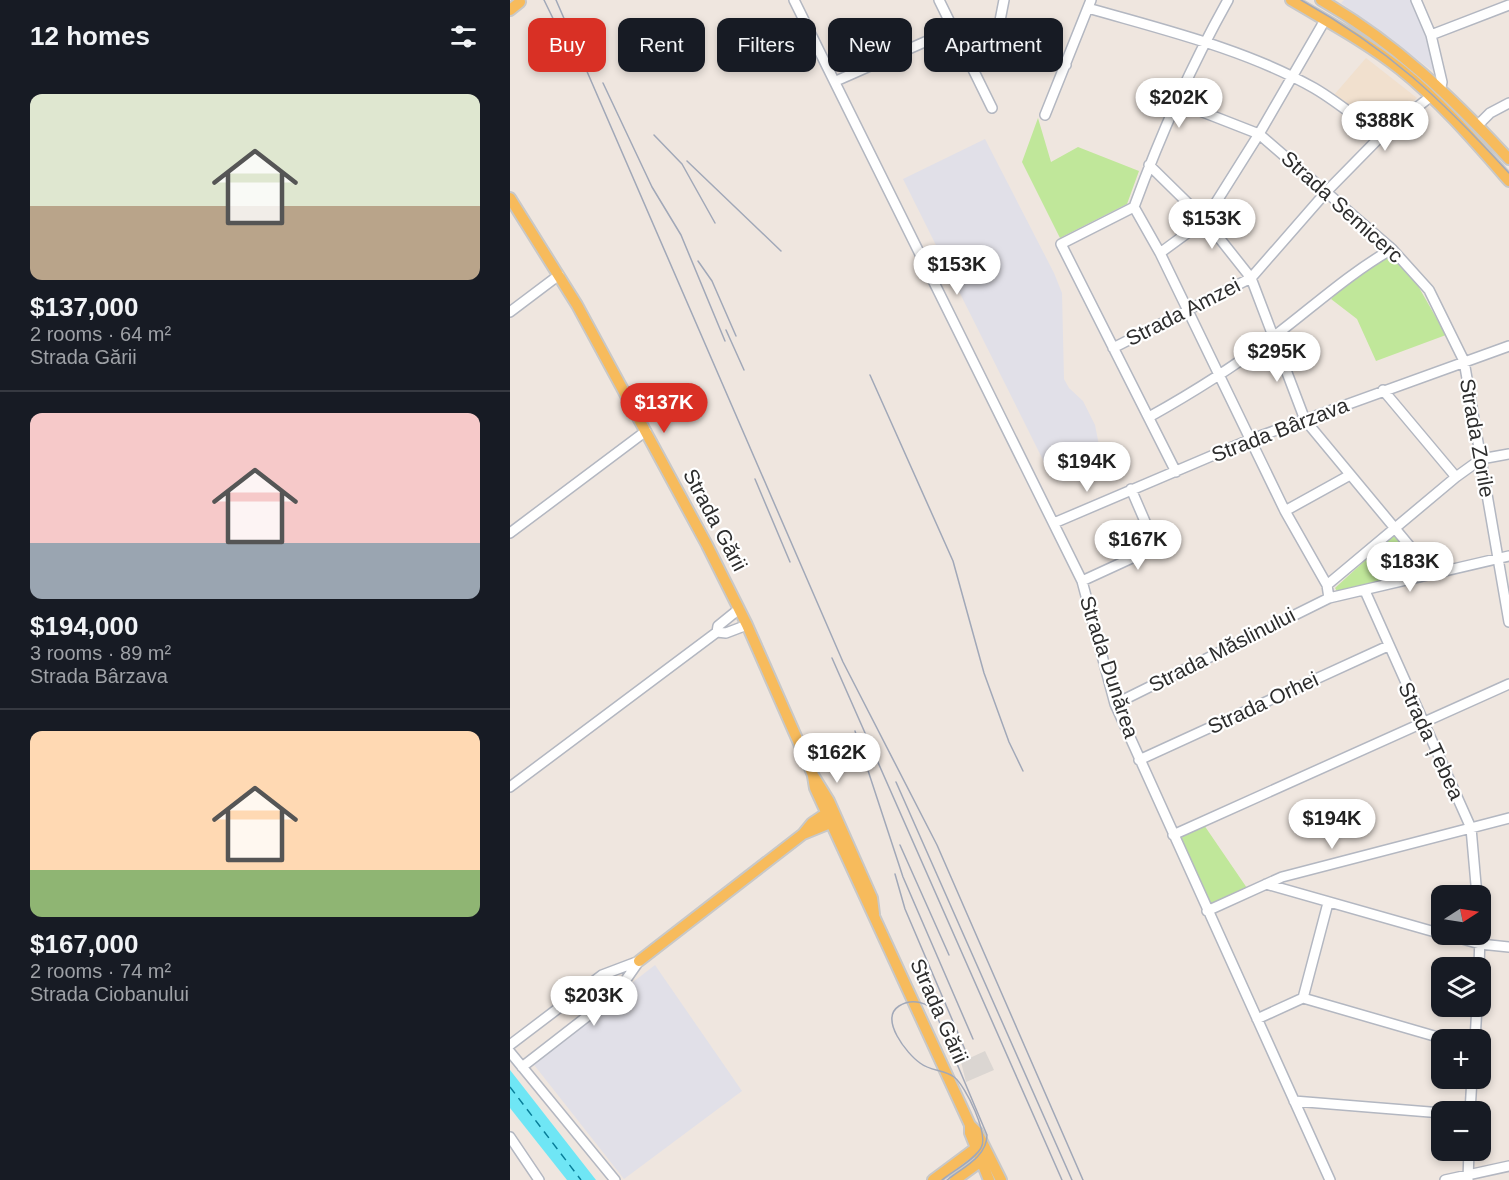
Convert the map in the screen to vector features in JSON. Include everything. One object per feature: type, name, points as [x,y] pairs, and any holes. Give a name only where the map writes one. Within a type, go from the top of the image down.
[{"type":"main road","points":[[1291,0],[1382,56],[1430,97],[1509,181]]},
{"type":"main road","points":[[1321,0],[1379,37],[1441,87],[1509,159]]},
{"type":"main road","points":[[510,10],[520,2]]},
{"type":"main road","name":"Strada Gării","points":[[510,198],[559,275],[646,431],[747,625],[813,776],[814,788],[832,817],[865,901],[874,914],[985,1159]]},
{"type":"main road","points":[[639,962],[803,834],[812,823],[832,817]]},
{"type":"main road","points":[[933,1180],[979,1146]]},
{"type":"main road","points":[[956,1180],[985,1159]]},
{"type":"main road","points":[[985,1159],[989,1180]]},
{"type":"main road","points":[[985,1159],[1001,1180]]},
{"type":"street","name":"Strada Dunărea","points":[[794,0],[1082,581],[1115,704],[1330,1180]]},
{"type":"street","points":[[939,0],[948,18]]},
{"type":"street","points":[[1000,18],[1004,0]]},
{"type":"street","points":[[1176,472],[1060,244],[1134,207],[1149,165],[1204,42],[1228,0]]},
{"type":"street","points":[[1416,0],[1431,35],[1442,82],[1441,87]]},
{"type":"street","points":[[1045,115],[1090,4],[1204,42],[1292,77],[1337,103],[1382,136]]},
{"type":"street","points":[[1431,35],[1509,5]]},
{"type":"street","points":[[1160,253],[1205,220],[1259,135],[1325,20]]},
{"type":"street","points":[[836,81],[924,40]]},
{"type":"street","points":[[974,72],[992,108]]},
{"type":"street","name":"Strada Amzei","points":[[1113,348],[1251,278],[1327,191],[1382,136],[1430,97]]},
{"type":"street","name":"Strada Semicerc","points":[[1177,102],[1259,135],[1392,249],[1429,290],[1464,361]]},
{"type":"street","points":[[1478,125],[1490,113],[1509,103]]},
{"type":"street","points":[[1149,165],[1205,220],[1251,278],[1305,420],[1432,573]]},
{"type":"street","points":[[1134,207],[1160,253],[1186,311],[1285,511],[1326,585],[1329,598]]},
{"type":"street","points":[[1149,417],[1219,375],[1274,336],[1360,267],[1392,249]]},
{"type":"street","points":[[510,312],[559,275]]},
{"type":"street","name":"Strada Bârzava","points":[[1054,523],[1250,440],[1509,346]]},
{"type":"street","name":"Strada Zorile","points":[[1464,361],[1509,622]]},
{"type":"street","points":[[1383,390],[1456,477]]},
{"type":"street","points":[[510,533],[646,431]]},
{"type":"street","points":[[1326,585],[1456,477],[1481,459],[1509,454]]},
{"type":"street","points":[[1285,511],[1350,476]]},
{"type":"street","points":[[1082,581],[1156,547],[1131,489]]},
{"type":"street","name":"Strada Măslinului","points":[[1115,704],[1329,598],[1509,556]]},
{"type":"street","name":"Strada Țebea","points":[[1365,591],[1471,828],[1476,885]]},
{"type":"street","points":[[717,632],[718,626],[739,609]]},
{"type":"street","points":[[510,787],[717,632],[726,633],[747,625]]},
{"type":"street","name":"Strada Orhei","points":[[1139,760],[1388,646]]},
{"type":"street","points":[[1173,835],[1509,684]]},
{"type":"street","points":[[1207,911],[1282,877],[1509,818]]},
{"type":"street","points":[[1266,884],[1431,931]]},
{"type":"street","points":[[1303,998],[1329,903]]},
{"type":"street","points":[[1491,942],[1509,947]]},
{"type":"street","points":[[510,1045],[602,975],[639,962]]},
{"type":"street","points":[[522,1067],[616,994],[639,962]]},
{"type":"street","points":[[1257,1019],[1303,998],[1431,1035]]},
{"type":"street","points":[[510,1052],[615,1180]]},
{"type":"street","points":[[1294,1101],[1431,1112]]},
{"type":"street","points":[[510,1137],[539,1180]]},
{"type":"street","points":[[1468,1178],[1469,1161]]},
{"type":"street","points":[[1445,1180],[1468,1178],[1509,1166]]},
{"type":"shaded area","points":[[1344,0],[1411,0],[1424,27],[1437,74],[1341,3]]},
{"type":"shaded area","points":[[1366,58],[1417,98],[1379,130],[1334,95]]},
{"type":"shaded area","points":[[985,139],[1062,293],[1064,379],[1069,388],[1083,401],[1095,425],[1099,445],[1096,454],[1048,470],[903,179]]},
{"type":"shaded area","points":[[655,965],[742,1091],[624,1179],[531,1061]]},
{"type":"shaded area","points":[[985,1051],[994,1070],[966,1082],[961,1062]]},
{"type":"green space","points":[[1038,118],[1051,162],[1078,147],[1139,171],[1127,204],[1060,238],[1022,162]]},
{"type":"green space","points":[[1391,254],[1417,284],[1446,335],[1376,361],[1357,319],[1331,299],[1363,270]]},
{"type":"green space","points":[[1394,534],[1423,570],[1338,593],[1335,588]]},
{"type":"green space","points":[[1204,825],[1247,888],[1210,907],[1178,837]]},
{"type":"water","points":[[510,1070],[596,1180],[567,1180],[510,1108]]},
{"type":"ferry route","points":[[510,1087],[581,1180]]},
{"type":"tram line","points":[[1301,0],[1361,37],[1388,57],[1461,122],[1509,173]]},
{"type":"tram line","points":[[942,1180],[977,1153],[983,1142],[982,1133],[975,1111],[959,1082],[950,1075],[920,1063],[908,1052],[897,1036],[893,1027],[894,1012],[899,1006],[909,1002],[925,1004],[936,1014],[987,1135],[986,1143],[978,1156],[947,1180]]},
{"type":"railway","points":[[544,0],[553,18]]},
{"type":"railway","points":[[556,0],[843,662],[937,845],[1083,1180]]},
{"type":"railway","points":[[603,83],[652,187],[681,235],[725,341]]},
{"type":"railway","points":[[654,135],[682,164],[715,223]]},
{"type":"railway","points":[[687,161],[781,251]]},
{"type":"railway","points":[[698,261],[712,281],[736,336]]},
{"type":"railway","points":[[726,330],[744,370]]},
{"type":"railway","points":[[870,375],[953,561],[984,673],[1009,742],[1023,771]]},
{"type":"railway","points":[[755,479],[790,562]]},
{"type":"railway","points":[[832,658],[1062,1180]]},
{"type":"railway","points":[[855,731],[903,877],[973,1039]]},
{"type":"railway","points":[[896,782],[1072,1180]]},
{"type":"railway","points":[[900,845],[949,955]]},
{"type":"railway","points":[[895,874],[905,909],[966,1052]]}]
